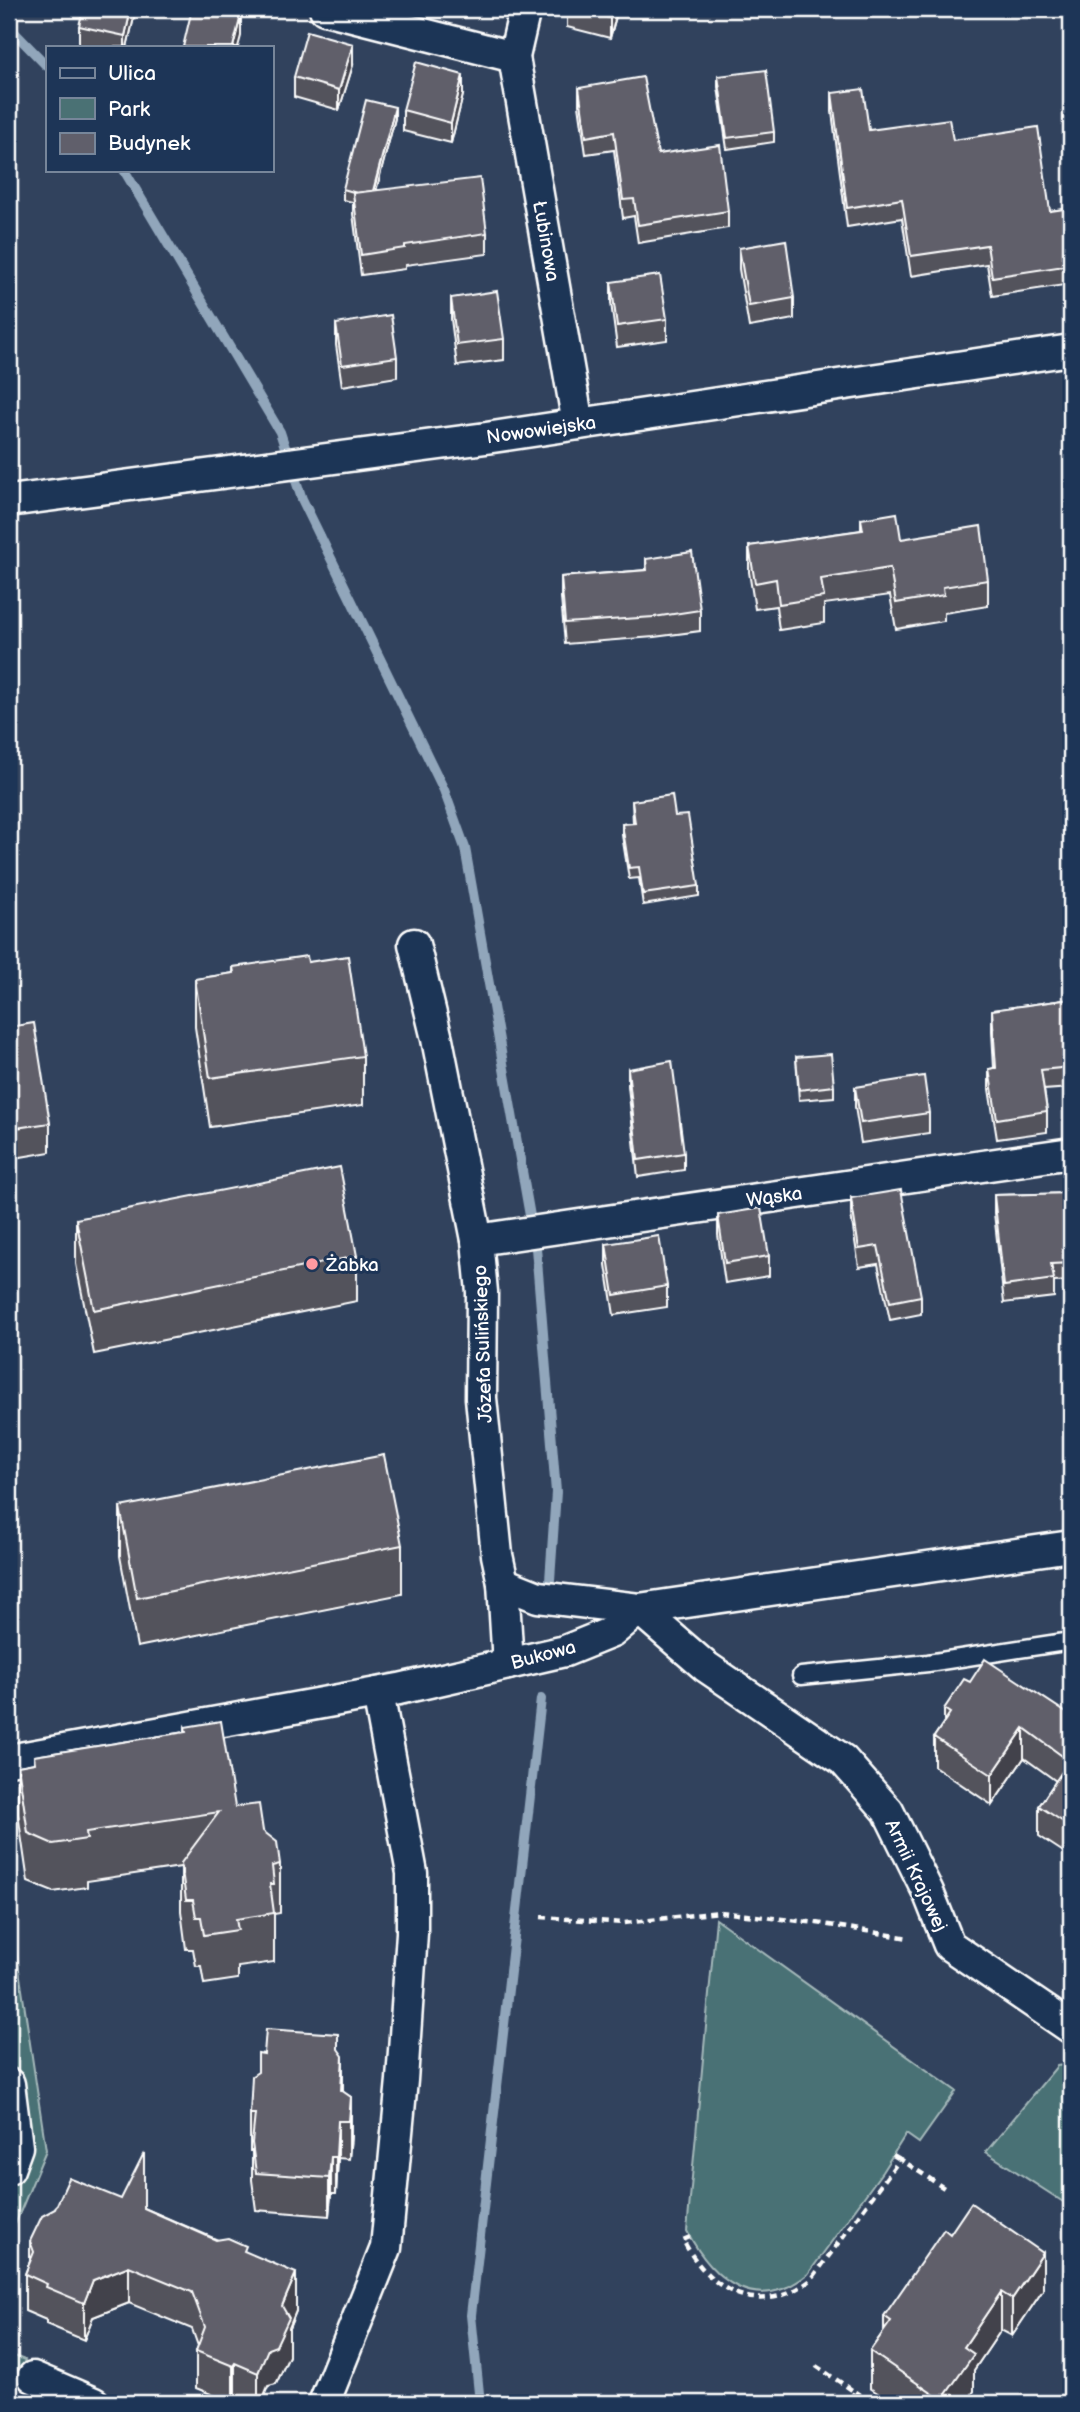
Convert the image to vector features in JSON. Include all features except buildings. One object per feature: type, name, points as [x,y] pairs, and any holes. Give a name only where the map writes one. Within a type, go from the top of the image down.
[{"type":"street","points":[[325,9],[514,57]]},
{"type":"street","name":"Łubinowa","points":[[525,9],[514,57],[578,424]]},
{"type":"street","name":"Nowowiejska","points":[[9,501],[578,424],[1071,350]]},
{"type":"street","name":"Józefa Sulińskiego","points":[[414,944],[437,1039],[477,1240],[482,1292],[481,1398],[497,1555],[503,1583],[508,1664]]},
{"type":"street","name":"Wąska","points":[[477,1240],[1071,1153]]},
{"type":"street","points":[[503,1583],[538,1597],[639,1609],[1071,1546]]},
{"type":"street","name":"Bukowa","points":[[9,1760],[378,1693],[565,1651],[612,1632],[639,1609]]},
{"type":"street","name":"Armii Krajowej","points":[[639,1609],[705,1666],[843,1760],[888,1811],[928,1892],[949,1945],[1071,2028]]},
{"type":"street","points":[[324,2403],[386,2248],[402,2080],[412,1933],[412,1873],[378,1693]]},
{"type":"street","points":[[9,2084],[17,2147],[9,2169]]},
{"type":"street","points":[[33,2377],[93,2403]]},
{"type":"lane","points":[[801,1676],[928,1663],[1071,1641]]},
{"type":"path","points":[[541,1917],[624,1923],[720,1912],[817,1923],[949,1945]]},
{"type":"path","points":[[893,2154],[944,2188]]},
{"type":"path","points":[[690,2237],[683,2239],[702,2270],[719,2285],[737,2295],[758,2299],[779,2297],[797,2290],[811,2280],[900,2159]]},
{"type":"path","points":[[816,2366],[872,2403]]},
{"type":"path","points":[[847,2403],[855,2392]]},
{"type":"green space","points":[[9,1903],[46,2150],[9,2239]]},
{"type":"green space","points":[[716,1919],[956,2091],[919,2143],[906,2134],[882,2172],[808,2274],[789,2286],[771,2292],[754,2292],[723,2278],[710,2265],[687,2231]]},
{"type":"green space","points":[[1071,2064],[1071,2207],[986,2152],[1057,2066]]},
{"type":"green space","points":[[9,2354],[25,2360],[9,2398]]},
{"type":"waterway","points":[[9,27],[46,65]]},
{"type":"waterway","points":[[125,172],[280,432],[302,499],[444,790],[465,848],[530,1216]]},
{"type":"waterway","points":[[536,1248],[556,1492],[550,1580]]},
{"type":"waterway","points":[[480,2403],[471,2315],[541,1699]]},
{"type":"place","name":"Żabka","points":[[312,1264]]}]
